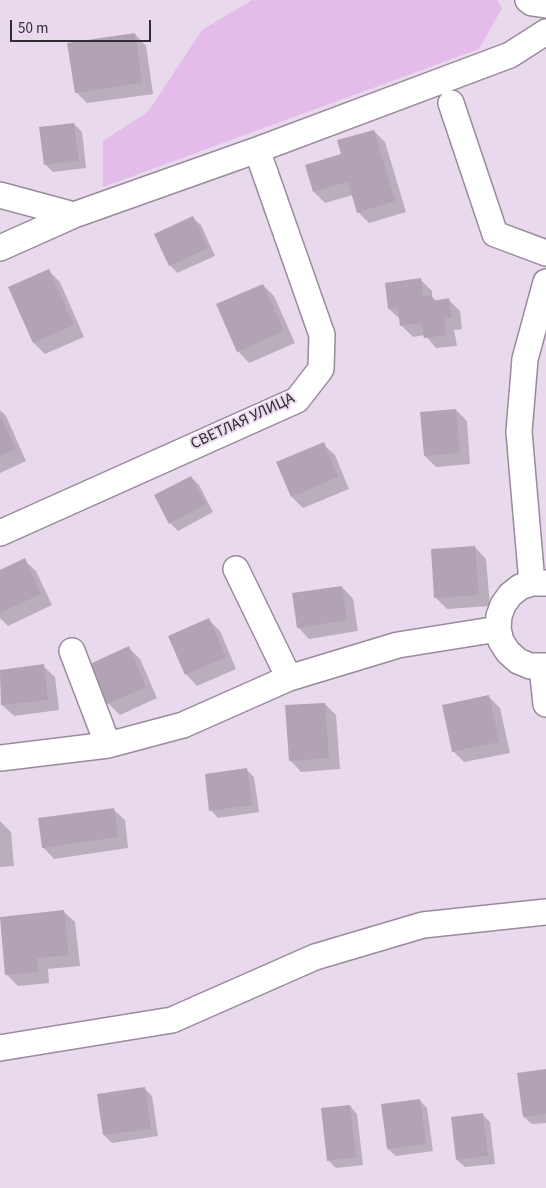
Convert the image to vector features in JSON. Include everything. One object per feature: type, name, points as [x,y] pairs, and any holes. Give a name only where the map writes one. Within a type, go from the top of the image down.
[{"type":"street","points":[[528,0],[532,3],[546,4]]},
{"type":"street","points":[[0,248],[74,215],[257,150],[510,55],[546,32]]},
{"type":"street","points":[[451,103],[495,234],[546,253]]},
{"type":"street","name":"СВЕТЛАЯ УЛИЦА","points":[[0,533],[297,400],[321,369],[322,335],[257,150]]},
{"type":"street","points":[[0,195],[74,215]]},
{"type":"street","points":[[546,282],[525,359],[519,432],[539,583],[520,587],[510,594],[499,616],[498,629],[501,641],[508,652],[518,661],[530,666],[544,667],[546,704]]},
{"type":"street","points":[[236,569],[289,678]]},
{"type":"street","points":[[0,758],[108,745],[183,726],[289,678],[398,644],[498,629]]},
{"type":"street","points":[[72,651],[108,745]]},
{"type":"street","points":[[0,1048],[172,1020],[315,957],[423,925],[546,912]]},
{"type":"shaded area","points":[[252,0],[497,0],[502,8],[479,49],[103,187],[103,141],[148,112],[202,30]]},
{"type":"building","points":[[135,33],[142,83],[75,93],[67,43]]},
{"type":"building","points":[[74,123],[79,161],[44,165],[39,127]]},
{"type":"building","points":[[374,130],[395,201],[357,213],[348,182],[313,192],[305,165],[341,154],[337,140]]},
{"type":"building","points":[[193,216],[208,248],[169,266],[154,234]]},
{"type":"building","points":[[49,269],[74,325],[33,343],[8,287]]},
{"type":"building","points":[[421,278],[423,297],[432,295],[433,301],[449,298],[452,318],[444,319],[446,335],[424,338],[422,323],[400,326],[398,308],[388,309],[385,283]]},
{"type":"building","points":[[263,284],[284,331],[237,352],[216,304]]},
{"type":"building","points":[[456,409],[460,453],[424,456],[420,412]]},
{"type":"building","points":[[0,414],[16,449],[0,456]]},
{"type":"building","points":[[324,442],[338,477],[291,497],[276,462]]},
{"type":"building","points":[[191,476],[206,504],[169,524],[154,495]]},
{"type":"building","points":[[475,546],[479,595],[434,598],[431,549]]},
{"type":"building","points":[[25,558],[41,594],[0,613],[0,570]]},
{"type":"building","points":[[342,586],[347,620],[297,628],[292,593]]},
{"type":"building","points":[[209,618],[226,657],[185,675],[168,636]]},
{"type":"building","points":[[129,646],[146,687],[107,704],[90,664]]},
{"type":"building","points":[[44,664],[48,700],[1,705],[0,670]]},
{"type":"building","points":[[489,695],[499,742],[452,752],[442,705]]},
{"type":"building","points":[[325,703],[329,758],[289,761],[285,705]]},
{"type":"building","points":[[247,768],[252,805],[209,811],[205,774]]},
{"type":"building","points":[[114,808],[118,837],[42,848],[38,818]]},
{"type":"building","points":[[64,910],[69,955],[37,958],[39,972],[5,975],[0,917]]},
{"type":"building","points":[[546,1069],[546,1114],[523,1117],[517,1073]]},
{"type":"building","points":[[145,1087],[151,1129],[103,1135],[97,1094]]},
{"type":"building","points":[[420,1099],[426,1144],[387,1149],[381,1104]]},
{"type":"building","points":[[350,1105],[356,1157],[327,1161],[321,1108]]},
{"type":"building","points":[[483,1113],[488,1156],[456,1160],[451,1117]]}]
